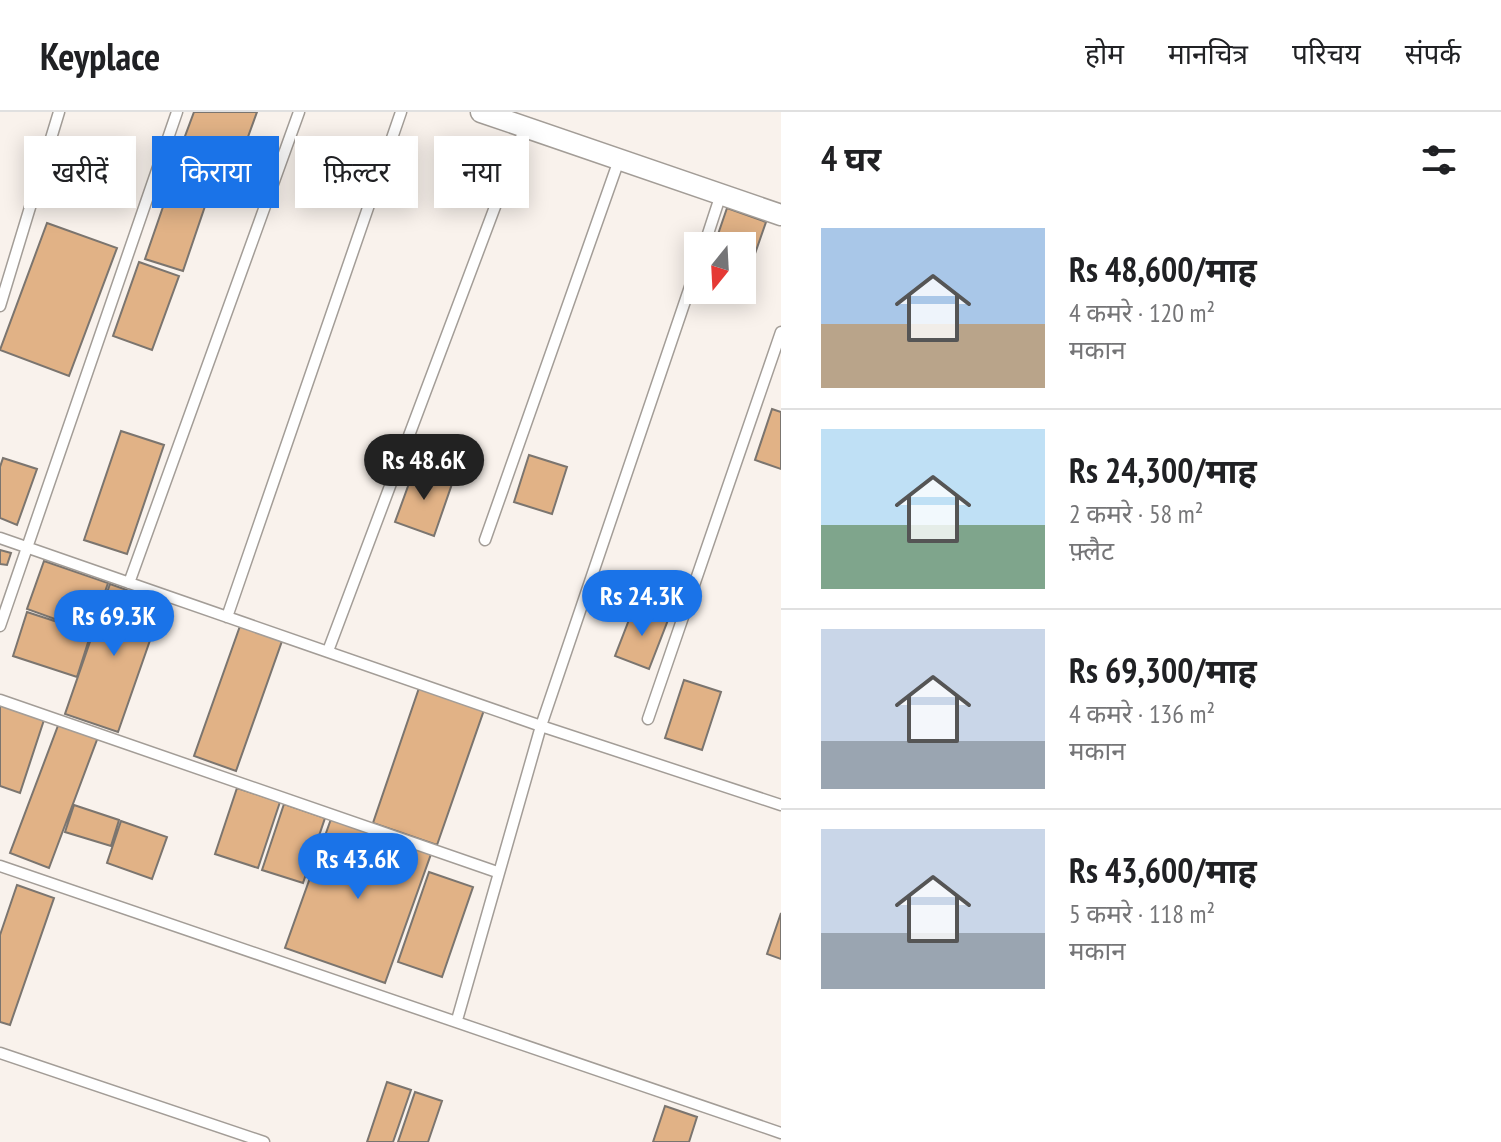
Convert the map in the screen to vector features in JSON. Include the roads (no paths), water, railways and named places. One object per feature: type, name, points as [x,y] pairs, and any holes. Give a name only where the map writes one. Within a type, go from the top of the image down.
[{"type":"street","points":[[481,112],[781,215]]},
{"type":"lane","points":[[0,306],[59,112]]},
{"type":"lane","points":[[0,626],[177,112]]},
{"type":"lane","points":[[129,583],[299,112]]},
{"type":"lane","points":[[227,617],[401,112]]},
{"type":"lane","points":[[328,651],[525,127]]},
{"type":"lane","points":[[485,540],[619,160]]},
{"type":"lane","points":[[709,232],[721,194]]},
{"type":"lane","points":[[457,1020],[541,726],[684,304]]},
{"type":"lane","points":[[648,719],[781,332]]},
{"type":"lane","points":[[0,538],[541,726],[781,805]]},
{"type":"lane","points":[[0,700],[497,872]]},
{"type":"lane","points":[[0,866],[781,1133]]},
{"type":"lane","points":[[0,1053],[264,1142]]}]
